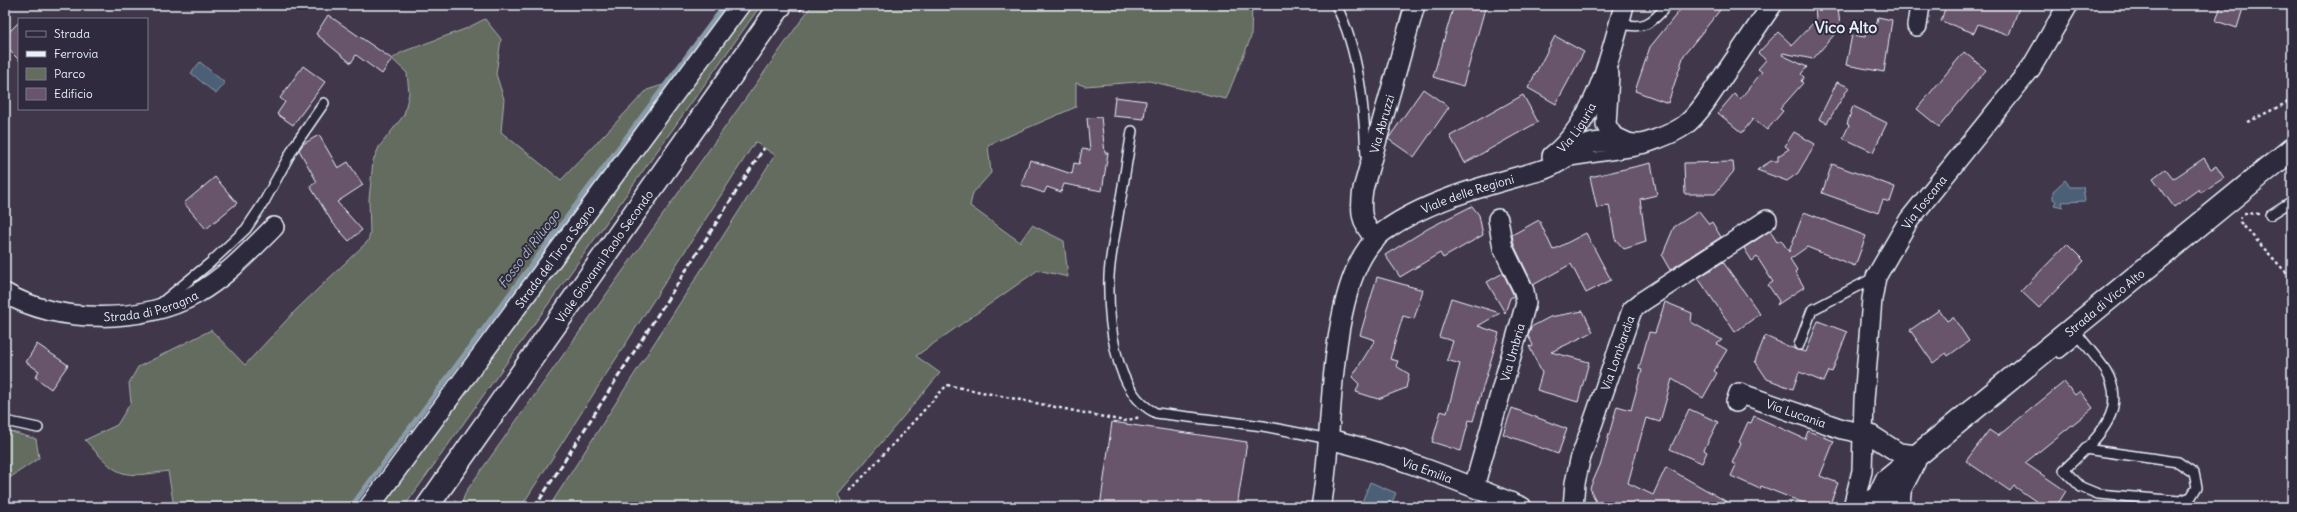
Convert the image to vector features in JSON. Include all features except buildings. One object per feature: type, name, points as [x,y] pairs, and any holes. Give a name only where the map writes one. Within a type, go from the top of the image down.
[{"type":"main road","name":"Viale Giovanni Paolo Secondo","points":[[427,507],[781,5]]},
{"type":"main road","name":"Strada di Vico Alto","points":[[1877,503],[1886,480],[2002,385],[2076,332],[2291,151]]},
{"type":"main road","name":"Strada di Vico Alto","points":[[1898,507],[1904,479],[1918,455]]},
{"type":"street","name":"Strada del Tiro a Segno","points":[[369,507],[740,5]]},
{"type":"street","name":"Via Abruzzi","points":[[1376,239],[1365,228],[1361,213],[1361,197],[1367,169],[1415,5]]},
{"type":"street","name":"Via Liguria","points":[[1520,175],[1550,157],[1572,137],[1586,113],[1610,60],[1624,5]]},
{"type":"street","name":"Viale delle Regioni","points":[[1321,507],[1329,439],[1334,373],[1344,314],[1357,267],[1376,239],[1398,223],[1439,203],[1520,175],[1544,170],[1593,143],[1644,143],[1672,133],[1685,126],[1698,113],[1772,5]]},
{"type":"street","points":[[1917,26],[1920,5]]},
{"type":"street","name":"Via Toscana","points":[[1853,507],[1861,477],[1872,299],[1876,277],[1909,220],[2027,73],[2050,38],[2068,5]]},
{"type":"street","name":"Via Liguria","points":[[1610,60],[1606,126],[1613,136],[1628,143]]},
{"type":"street","name":"Via Umbria","points":[[1474,487],[1526,303],[1524,291],[1503,248],[1498,219]]},
{"type":"street","name":"Via Lombardia","points":[[1573,507],[1575,483],[1580,460],[1632,310],[1643,301],[1767,220]]},
{"type":"street","name":"Strada di Peragna","points":[[5,293],[38,308],[82,316],[152,310],[185,300],[200,292],[232,267],[274,227]]},
{"type":"street","name":"Via Lucania","points":[[1736,402],[1740,393],[1842,429],[1863,432]]},
{"type":"street","points":[[1863,432],[1877,438],[1899,453],[1918,455]]},
{"type":"street","name":"Via Toscana","points":[[1863,432],[1870,446],[1877,503]]},
{"type":"street","name":"Via Emilia","points":[[1329,439],[1378,453],[1474,487],[1522,507]]},
{"type":"lane","points":[[1336,5],[1348,37],[1363,106],[1367,169]]},
{"type":"lane","points":[[1619,24],[1631,27],[1642,26],[1655,19],[1667,5]]},
{"type":"lane","points":[[152,310],[210,263],[246,229],[264,202],[295,146],[324,103]]},
{"type":"lane","points":[[1132,131],[1113,248],[1109,296],[1113,333],[1125,380],[1138,401],[1156,413],[1262,426],[1329,439]]},
{"type":"lane","points":[[1560,161],[1646,149],[1655,145],[1672,133]]},
{"type":"lane","points":[[2270,215],[2292,201]]},
{"type":"lane","points":[[1799,345],[1812,310],[1876,277]]},
{"type":"lane","points":[[2002,385],[2027,377],[2048,362],[2076,332],[2107,373],[2114,395],[2111,417],[2085,449],[2064,470],[2088,490],[2106,496],[2180,501],[2191,497],[2198,487],[2194,473],[2178,462],[2085,449]]},
{"type":"lane","points":[[5,421],[38,428]]},
{"type":"path","points":[[2248,122],[2292,100]]},
{"type":"path","points":[[2270,215],[2242,212],[2240,222],[2292,278]]},
{"type":"path","points":[[850,491],[947,385],[1124,421],[1156,413]]},
{"type":"green space","points":[[747,5],[761,5],[404,507],[382,507],[680,100]]},
{"type":"green space","points":[[812,5],[1252,5],[1251,37],[1226,99],[1149,81],[1085,86],[1076,83],[1076,107],[988,145],[991,173],[973,193],[970,206],[1020,242],[1032,225],[1064,241],[1068,277],[1038,270],[916,356],[940,373],[838,494],[844,507],[549,507],[775,155],[755,142],[521,507],[461,507],[465,493]]},
{"type":"green space","points":[[485,19],[501,39],[496,74],[504,99],[501,132],[561,180],[647,90],[669,83],[351,507],[174,507],[168,471],[139,475],[120,472],[113,468],[85,440],[117,425],[131,402],[129,383],[138,367],[211,330],[245,365],[296,310],[368,241],[370,234],[369,199],[373,161],[379,147],[404,115],[409,93],[407,73],[392,59],[402,52],[465,29]]},
{"type":"green space","points":[[5,430],[36,439],[39,458],[5,481]]},
{"type":"water","points":[[200,62],[225,83],[216,94],[191,73]]},
{"type":"water","points":[[2065,180],[2070,187],[2083,187],[2085,201],[2062,202],[2063,207],[2054,205],[2056,201],[2053,199],[2053,191]]},
{"type":"water","points":[[1370,482],[1396,493],[1390,507],[1360,507]]},
{"type":"waterway","name":"Fosso di Riluogo","points":[[351,507],[725,5]]},
{"type":"railway","points":[[535,507],[764,148]]},
{"type":"district","name":"Vico Alto","points":[[1846,27]]}]
